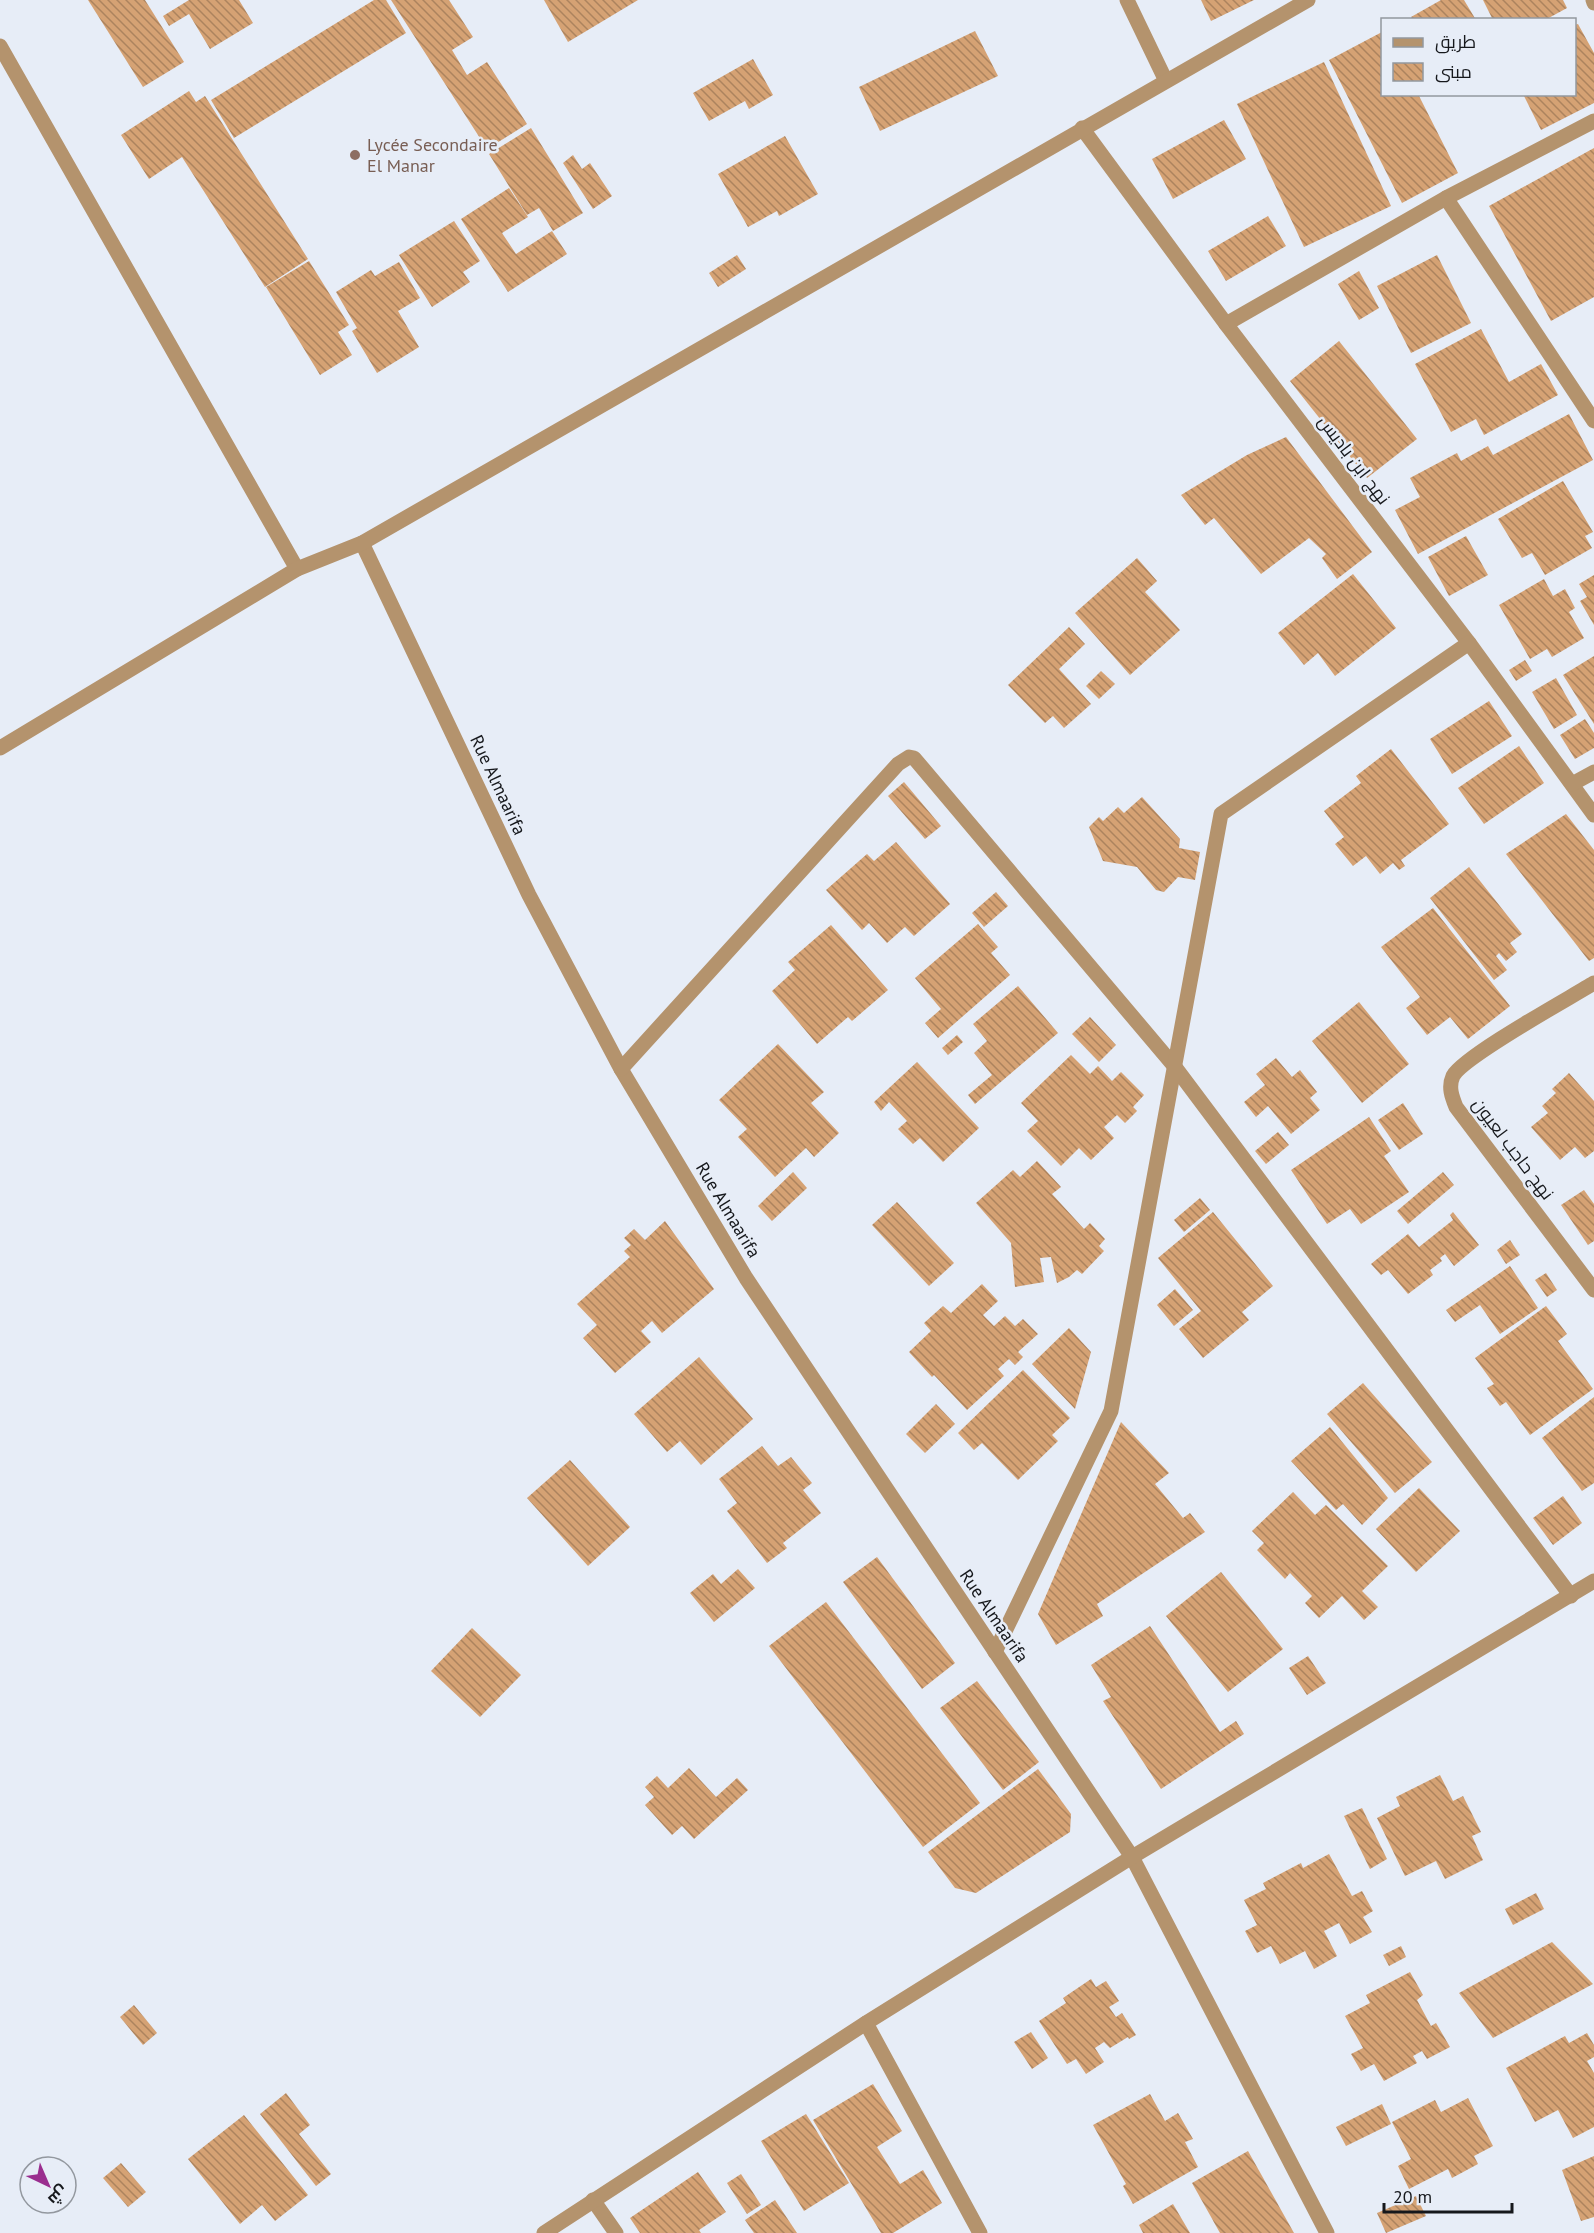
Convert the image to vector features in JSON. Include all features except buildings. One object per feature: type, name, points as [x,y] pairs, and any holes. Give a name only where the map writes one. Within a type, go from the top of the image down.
[{"type":"street","points":[[1127,0],[1166,81]]},
{"type":"street","points":[[0,748],[297,569],[363,543],[1308,0]]},
{"type":"street","points":[[0,46],[297,569]]},
{"type":"street","points":[[1226,324],[1446,198],[1594,121]]},
{"type":"street","name":"نهج ابن باديس","points":[[1082,128],[1226,324],[1469,643],[1594,815]]},
{"type":"street","points":[[1446,198],[1594,421]]},
{"type":"street","name":"Rue Almaarifa","points":[[363,543],[529,895],[621,1069],[746,1278],[1132,1857],[1327,2233]]},
{"type":"street","points":[[995,1652],[1111,1411],[1221,814],[1469,643]]},
{"type":"street","points":[[621,1069],[898,764],[909,757],[914,758],[1175,1067],[1571,1596]]},
{"type":"street","points":[[1572,784],[1594,771]]},
{"type":"street","name":"نهج حاجب لعيون","points":[[1594,983],[1480,1053],[1454,1074],[1451,1094],[1456,1107],[1594,1290]]},
{"type":"street","points":[[544,2233],[866,2022],[1132,1857],[1594,1581]]},
{"type":"street","points":[[866,2022],[980,2233]]},
{"type":"street","points":[[593,2200],[616,2233]]},
{"type":"place","name":"Lycée Secondaire El Manar","points":[[355,155]]}]
